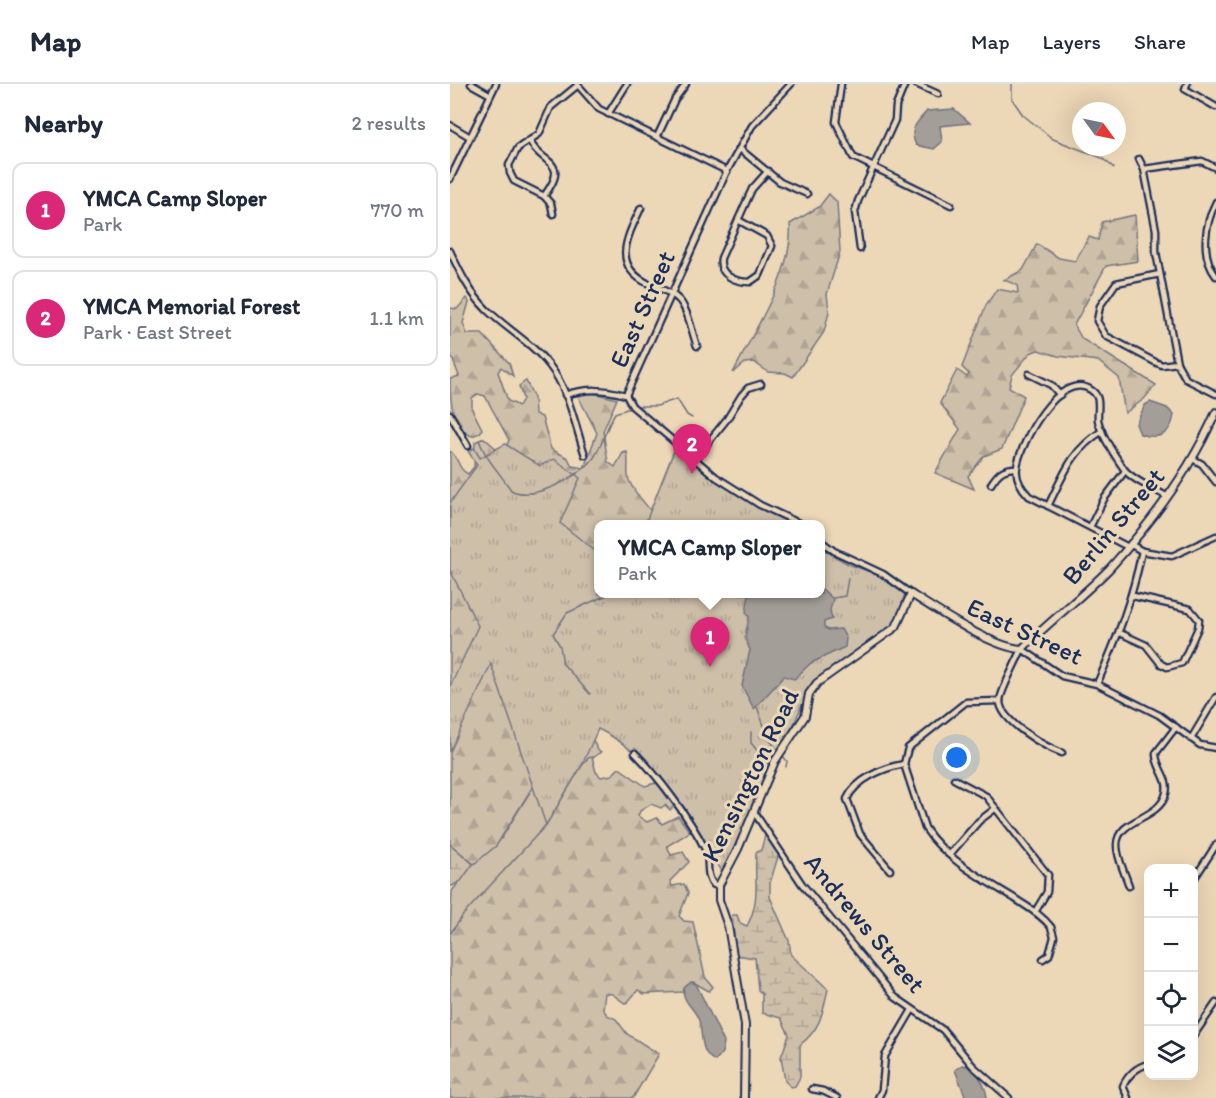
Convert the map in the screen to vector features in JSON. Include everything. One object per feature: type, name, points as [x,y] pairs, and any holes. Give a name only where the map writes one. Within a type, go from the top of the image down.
[{"type":"main road","name":"Berlin Street","points":[[1022,650],[1082,595],[1129,546],[1193,459],[1216,412]]},
{"type":"main road","name":"East Street","points":[[911,594],[937,611],[1005,646],[1022,650]]},
{"type":"main road","name":"Kensington Road","points":[[744,1098],[745,1025],[718,885],[738,849],[775,762],[805,716],[809,694],[817,683],[896,627],[911,594]]},
{"type":"street","points":[[471,84],[489,94]]},
{"type":"street","points":[[450,179],[489,94],[496,84]]},
{"type":"street","points":[[608,114],[627,84]]},
{"type":"street","points":[[658,135],[675,99],[686,84]]},
{"type":"street","name":"East Street","points":[[791,84],[752,126],[727,171],[670,293],[626,395],[632,406],[694,460],[760,505],[791,520]]},
{"type":"street","points":[[842,84],[836,122],[853,157],[951,205]]},
{"type":"street","points":[[860,249],[855,212],[872,168],[895,120],[896,106],[905,84]]},
{"type":"street","points":[[916,84],[938,94]]},
{"type":"street","points":[[1187,84],[1185,89],[1216,107]]},
{"type":"street","points":[[553,214],[551,204],[544,196],[517,184],[510,173],[510,165],[518,148],[539,134],[551,107],[577,85],[599,109],[658,135],[727,171]]},
{"type":"street","points":[[450,125],[470,137]]},
{"type":"street","points":[[530,141],[534,149],[551,162],[555,170],[554,182],[544,196]]},
{"type":"street","points":[[740,149],[780,182],[807,194]]},
{"type":"street","points":[[1139,159],[1144,169],[1156,230],[1155,252],[1177,363],[1186,379],[1216,394]]},
{"type":"street","points":[[1144,169],[1202,161],[1216,168]]},
{"type":"street","points":[[738,220],[763,233],[771,242],[771,251],[760,275],[750,282],[726,275],[720,265],[721,258],[738,220],[754,186],[768,171]]},
{"type":"street","points":[[1216,202],[1206,222],[1206,230],[1210,269],[1216,276]]},
{"type":"street","points":[[640,208],[627,237],[625,258],[637,277],[670,293],[681,302],[697,346]]},
{"type":"street","points":[[450,252],[471,291],[488,311],[537,351],[550,366],[565,395],[585,455]]},
{"type":"street","points":[[1160,274],[1116,283],[1100,306],[1097,321],[1106,336],[1157,363],[1162,365],[1177,363]]},
{"type":"street","points":[[1029,374],[1050,385],[1060,395]]},
{"type":"street","points":[[694,460],[727,419],[748,388],[761,384]]},
{"type":"street","points":[[1167,496],[1125,471],[1102,431],[1098,420],[1098,401],[1094,391],[1084,386],[1071,387],[1060,395],[1034,423],[1016,468],[1023,489],[1029,496],[1142,551],[1172,556],[1216,536]]},
{"type":"street","points":[[565,395],[586,389],[604,389],[626,395]]},
{"type":"street","points":[[450,414],[468,446]]},
{"type":"street","points":[[1048,506],[1074,454],[1084,442],[1102,431]]},
{"type":"street","points":[[1193,459],[1202,464],[1216,482]]},
{"type":"street","points":[[991,484],[998,474],[1008,468],[1016,468]]},
{"type":"street","points":[[1090,527],[1104,499],[1125,471]]},
{"type":"street","name":"East Street","points":[[825,544],[834,551],[883,574],[911,594]]},
{"type":"street","points":[[1097,684],[1120,633],[1133,596],[1142,551]]},
{"type":"street","points":[[1120,633],[1146,645],[1161,664],[1175,666],[1182,663],[1198,628],[1199,620],[1190,609],[1133,596]]},
{"type":"street","points":[[1022,650],[1000,700],[1005,715],[1034,738],[1062,753]]},
{"type":"street","name":"East Street","points":[[1022,650],[1062,676],[1097,684],[1159,715],[1200,745],[1216,748]]},
{"type":"street","points":[[1191,739],[1216,697]]},
{"type":"street","points":[[1000,700],[966,702],[908,748],[904,764],[925,828],[967,869],[1035,912],[1051,927],[1054,937],[1049,956],[1042,959]]},
{"type":"street","points":[[1129,885],[1119,859],[1118,839],[1122,830],[1153,812],[1162,804],[1167,782],[1156,753],[1176,727]]},
{"type":"street","points":[[635,753],[658,778],[705,849],[708,877],[714,885],[718,885]]},
{"type":"street","points":[[890,870],[860,834],[847,800],[850,792],[883,768],[904,764]]},
{"type":"street","points":[[954,779],[980,791],[1048,875],[1047,892],[1035,912]]},
{"type":"street","points":[[950,854],[979,821],[996,808]]},
{"type":"street","name":"Andrews Street","points":[[754,812],[808,891],[895,997],[943,1030],[973,1066],[1009,1098]]},
{"type":"street","points":[[1198,873],[1216,845]]},
{"type":"street","points":[[1198,1029],[1216,1003]]},
{"type":"street","points":[[878,1098],[882,1090],[885,1056],[912,1010]]},
{"type":"street","points":[[1128,1098],[1123,1086],[1137,1068],[1144,1066]]},
{"type":"street","points":[[812,1089],[823,1091],[837,1098]]},
{"type":"green space","points":[[829,194],[837,202],[840,252],[827,294],[829,312],[824,332],[793,377],[785,373],[768,372],[754,362],[745,363],[733,373],[779,281],[790,242],[790,224],[819,207]]},
{"type":"green space","points":[[1135,215],[1138,261],[1106,266],[1074,325],[1082,339],[1156,385],[1144,399],[1125,413],[1119,378],[1098,361],[1058,356],[1038,350],[1030,353],[1012,375],[1009,387],[1024,396],[1002,449],[984,456],[968,476],[974,489],[935,473],[960,429],[940,403],[957,370],[967,377],[969,374],[962,367],[986,305],[997,289],[1018,293],[1017,285],[1004,280],[1023,270],[1037,244],[1059,258],[1075,261],[1089,237],[1098,240],[1102,222]]},
{"type":"green space","points":[[467,298],[469,302],[463,323],[467,334],[482,334],[509,363],[513,376],[501,367],[498,372],[508,401],[519,406],[523,399],[519,386],[526,381],[534,398],[535,414],[542,417],[551,449],[568,458],[572,466],[584,468],[597,433],[579,398],[580,395],[589,392],[617,399],[603,431],[608,462],[615,467],[623,453],[627,452],[629,481],[658,520],[594,520],[594,598],[598,598],[538,778],[496,846],[474,864],[450,844],[450,451],[464,472],[468,474],[474,467],[475,442],[484,438],[499,451],[505,450],[509,440],[485,396],[478,394],[472,398],[472,409],[482,429],[480,433],[472,436],[465,432],[456,419],[450,394],[450,379],[459,376],[450,352],[450,308],[457,309]]},
{"type":"green space","points":[[505,444],[540,466],[554,459],[580,478],[560,523],[594,550],[594,598],[825,598],[825,550],[848,564],[879,575],[905,592],[898,624],[810,686],[794,724],[767,769],[735,850],[722,871],[683,810],[654,772],[619,741],[598,729],[581,767],[546,825],[491,664],[450,752],[450,687],[478,626],[450,570],[450,503],[477,465],[468,451],[474,448],[480,458]]},
{"type":"green space","points":[[675,448],[733,490],[788,520],[647,520]]},
{"type":"green space","points":[[580,711],[597,749],[601,752],[583,767],[552,817],[472,906],[450,934],[452,891],[473,864],[501,839]]},
{"type":"green space","points":[[592,757],[596,772],[601,777],[612,775],[619,768],[645,786],[659,782],[674,806],[670,810],[665,805],[661,808],[651,804],[640,811],[638,816],[647,822],[657,818],[662,824],[678,816],[690,832],[667,846],[671,855],[683,852],[689,862],[670,881],[672,886],[684,884],[688,893],[679,916],[684,921],[693,922],[705,977],[713,987],[709,991],[693,982],[683,992],[644,994],[638,990],[626,1004],[612,994],[605,993],[603,1009],[607,1015],[616,1019],[627,1034],[659,1054],[633,1098],[450,1098],[450,934],[464,914],[546,825],[581,767],[588,758]]},
{"type":"green space","points":[[766,832],[780,850],[770,883],[770,897],[789,941],[791,955],[828,989],[817,1027],[800,1045],[800,1077],[795,1086],[791,1087],[785,1081],[781,1057],[789,1035],[781,1018],[762,1013],[762,994],[758,990],[755,958],[736,955],[732,915],[737,915],[740,923],[747,926],[755,899],[756,853],[761,850]]},
{"type":"green space","points":[[450,844],[473,864],[461,881],[452,886],[450,886]]},
{"type":"shaded area","points":[[954,109],[970,123],[940,126],[942,142],[934,149],[916,145],[913,130],[927,111]]},
{"type":"shaded area","points":[[1150,402],[1167,408],[1174,415],[1167,431],[1158,436],[1140,434],[1136,424],[1145,405]]},
{"type":"shaded area","points":[[825,592],[833,599],[830,610],[832,619],[824,622],[824,627],[828,630],[841,629],[846,638],[845,647],[811,663],[794,679],[784,676],[754,709],[742,686],[750,650],[745,638],[749,617],[746,612],[748,598],[825,598]]},
{"type":"shaded area","points":[[691,982],[696,984],[724,1042],[722,1053],[715,1061],[706,1052],[700,1023],[684,996],[684,988]]},
{"type":"shaded area","points":[[962,1065],[976,1073],[985,1088],[987,1098],[966,1098],[955,1070]]},
{"type":"waterway","points":[[1012,84],[1012,99],[1023,115],[1053,139],[1102,158],[1114,168]]},
{"type":"waterway","points":[[636,406],[657,406],[677,399],[687,415],[692,418]]},
{"type":"waterway","points":[[479,440],[489,460],[511,490],[531,493],[555,486],[586,466],[596,454],[615,413],[630,408]]},
{"type":"waterway","points":[[833,598],[845,596],[848,578]]},
{"type":"waterway","points":[[590,694],[563,664],[560,646],[553,634],[567,613],[600,598]]},
{"type":"waterway","points":[[757,707],[769,739],[778,751]]},
{"type":"waterway","points":[[751,732],[751,743],[770,766]]},
{"type":"waterway","points":[[782,755],[787,761],[786,767]]},
{"type":"place","name":"YMCA Memorial Forest","points":[[692,474]]},
{"type":"place","name":"YMCA Camp Sloper","points":[[710,667]]}]
